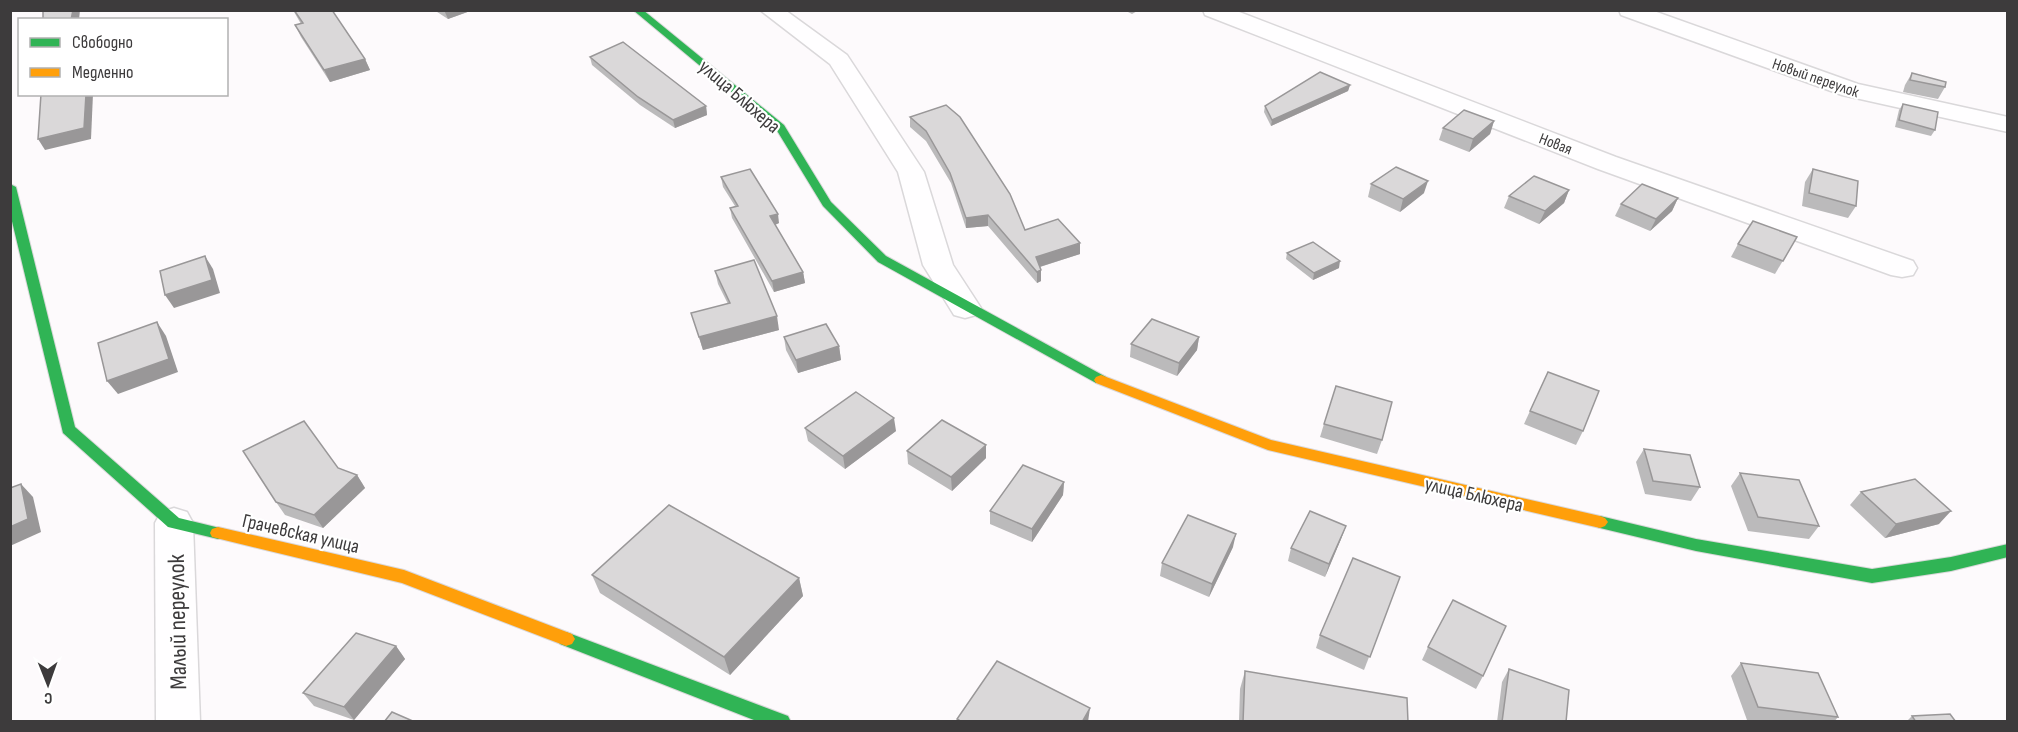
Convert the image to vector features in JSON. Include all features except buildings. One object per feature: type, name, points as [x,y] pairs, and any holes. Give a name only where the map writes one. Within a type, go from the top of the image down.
[{"type":"street","name":"улица Блюхера","points":[[637,10],[780,127],[827,204],[882,259],[965,308],[1089,376],[1268,445],[1696,545],[1872,576],[1951,564],[2007,550]]},
{"type":"street","name":"улица Блюхера","points":[[770,10],[838,60],[911,172],[938,265],[965,308]]},
{"type":"street","name":"Новая","points":[[1213,10],[1607,163],[1902,268]]},
{"type":"street","name":"Новый переулок","points":[[1629,10],[1851,90],[2007,125]]},
{"type":"street","name":"Грачевская улица","points":[[10,187],[68,429],[174,523],[404,577],[782,722]]},
{"type":"street","name":"Малый переулок","points":[[174,523],[178,722]]},
{"type":"traffic: fast","points":[[637,10],[780,127],[827,204],[882,259],[1101,380]]},
{"type":"traffic: fast","points":[[10,187],[68,429],[174,523],[218,533]]},
{"type":"traffic: fast","points":[[1600,522],[1696,545],[1872,576],[1951,564],[2008,550]]},
{"type":"traffic: fast","points":[[566,639],[782,722]]},
{"type":"traffic: slow","points":[[1101,380],[1268,445],[1600,522]]},
{"type":"traffic: slow","points":[[218,533],[404,577],[566,639]]}]
